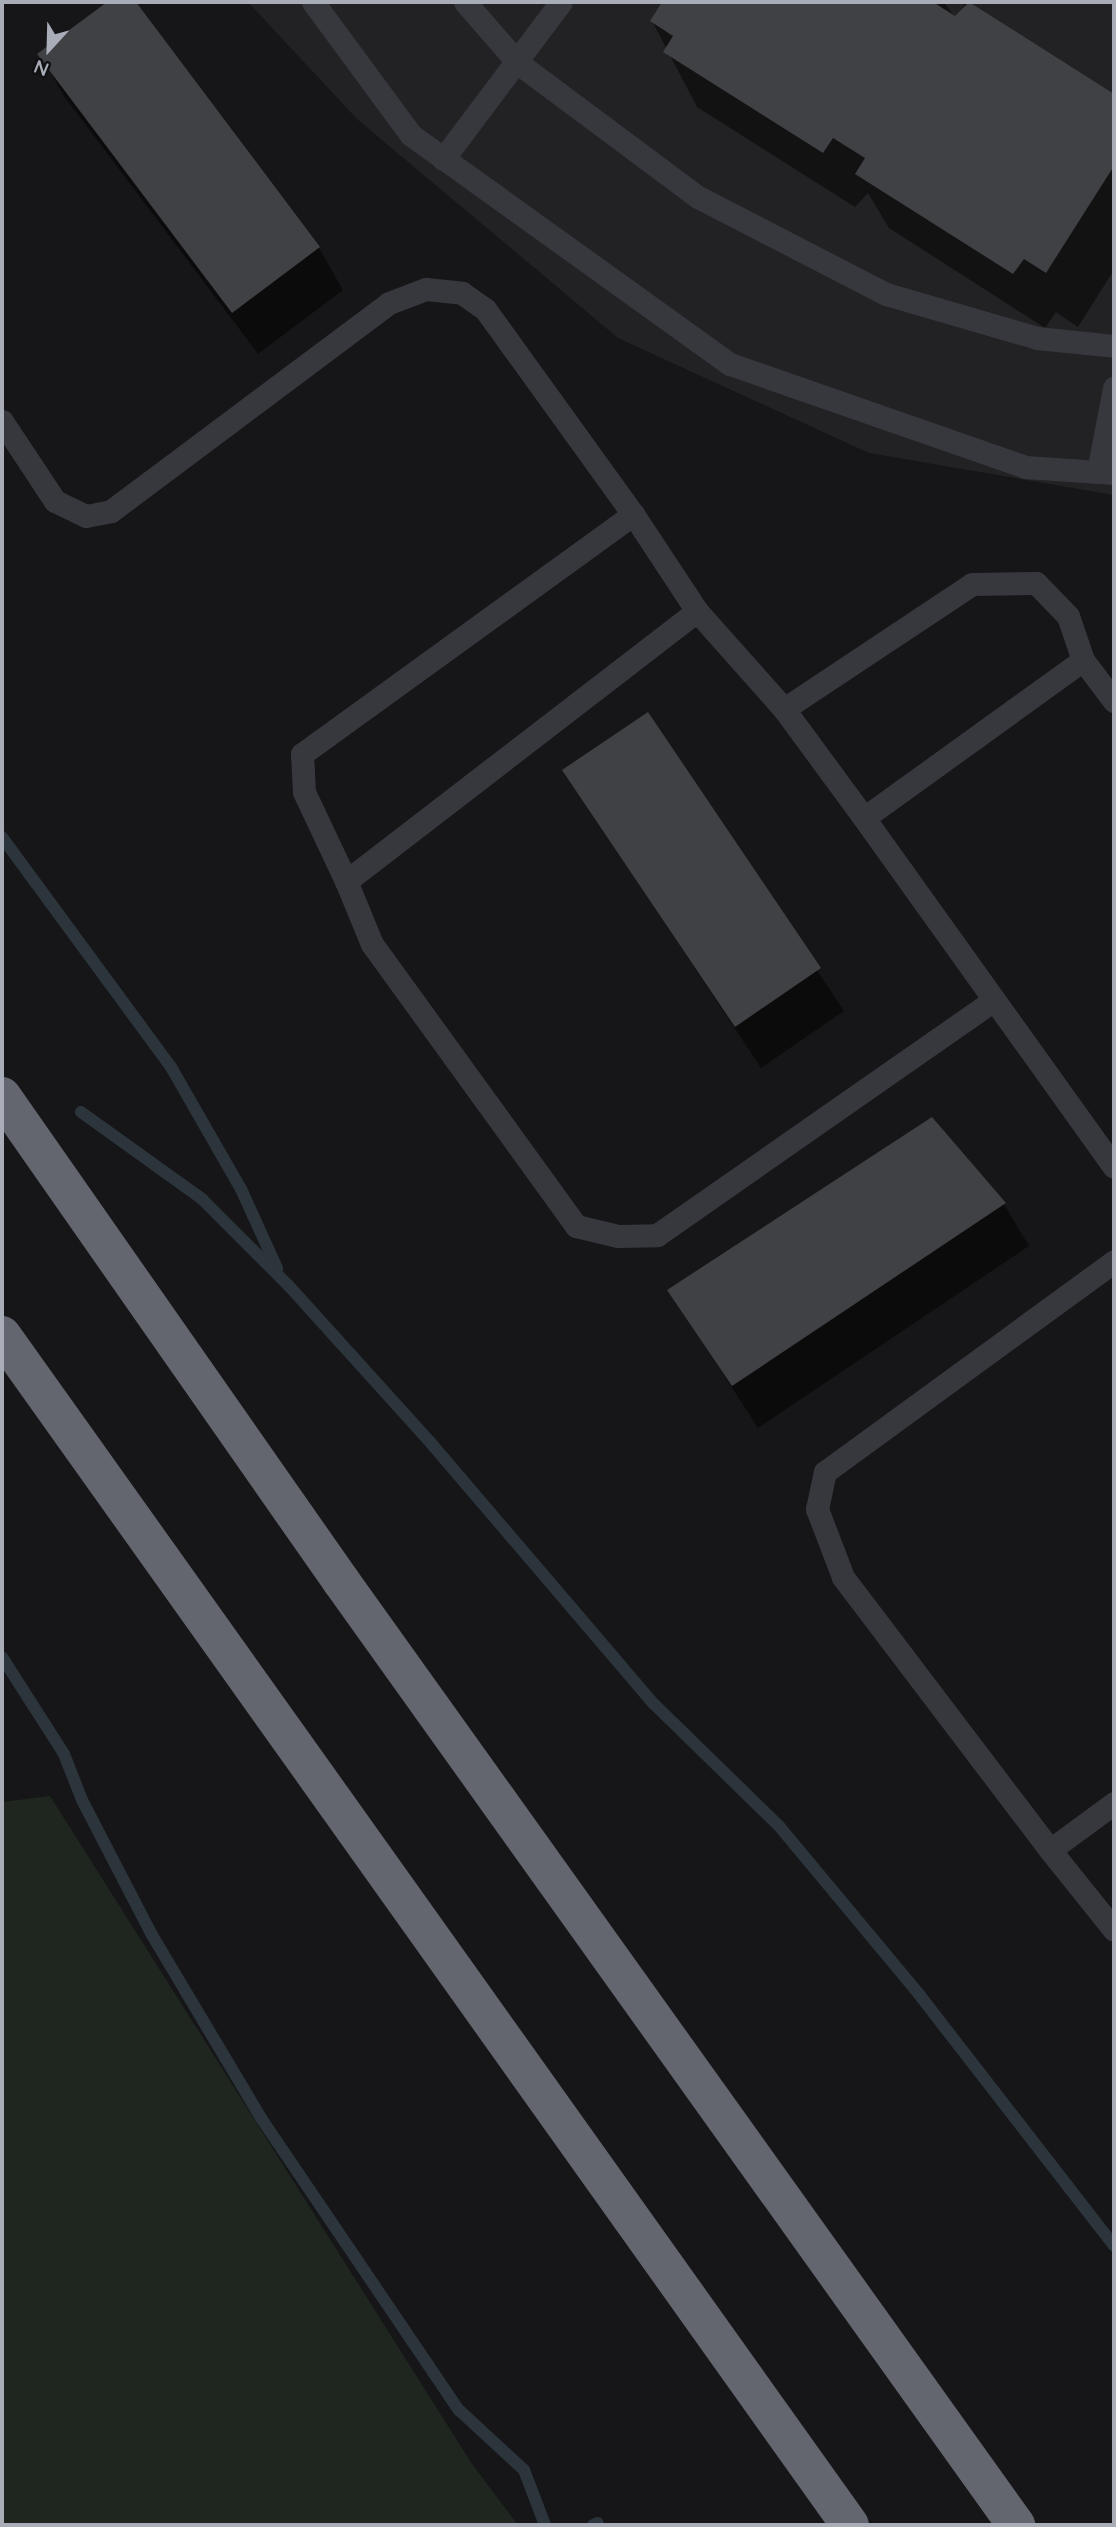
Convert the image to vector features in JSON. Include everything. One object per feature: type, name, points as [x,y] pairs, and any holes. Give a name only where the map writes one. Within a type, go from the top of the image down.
[{"type":"highway","points":[[2,1096],[341,1581],[1016,2525]]},
{"type":"highway","points":[[2,1335],[850,2525]]},
{"type":"lane","points":[[313,2],[411,135],[730,364],[1025,467],[1106,472],[1114,388]]},
{"type":"lane","points":[[465,2],[518,64],[698,197],[886,294],[1037,338],[1114,346]]},
{"type":"lane","points":[[443,159],[518,64],[561,2]]},
{"type":"lane","points":[[2,421],[55,501],[86,516],[111,511],[389,303],[426,289],[462,293],[485,309],[633,514],[697,611],[784,709],[1114,1167]]},
{"type":"lane","points":[[633,514],[302,754],[304,792],[372,944],[576,1226],[618,1237],[657,1235],[994,1000]]},
{"type":"lane","points":[[784,709],[972,584],[1036,583],[1068,616],[1083,660],[1114,701]]},
{"type":"lane","points":[[346,881],[697,611]]},
{"type":"lane","points":[[864,818],[1083,660]]},
{"type":"lane","points":[[1114,1261],[825,1472],[817,1509],[844,1577],[1050,1850],[1114,1930]]},
{"type":"lane","points":[[1050,1850],[1114,1804]]},
{"type":"shaded area","points":[[248,2],[1114,2],[1114,495],[869,453],[618,338],[357,119]]},
{"type":"shaded area","points":[[50,1796],[472,2464],[518,2525],[2,2525],[2,1802]]},
{"type":"building","points":[[107,2],[136,2],[320,247],[232,313],[37,54]]},
{"type":"building","points":[[662,2],[933,2],[955,16],[969,2],[1114,94],[1114,166],[1046,273],[1024,259],[1013,274],[855,174],[865,158],[833,138],[823,153],[663,52],[673,36],[650,21]]},
{"type":"building","points":[[648,712],[821,968],[735,1027],[562,770]]},
{"type":"building","points":[[932,1117],[1006,1203],[732,1386],[667,1290]]},
{"type":"waterway","points":[[2,837],[171,1067],[241,1189],[277,1268]]},
{"type":"waterway","points":[[81,1112],[202,1199],[289,1286],[430,1442],[654,1704],[779,1826],[918,1993],[1114,2246]]},
{"type":"waterway","points":[[2,1657],[64,1754],[82,1800],[152,1935],[261,2118],[459,2410],[524,2470],[545,2525]]},
{"type":"waterway","points":[[593,2525],[598,2523]]}]
